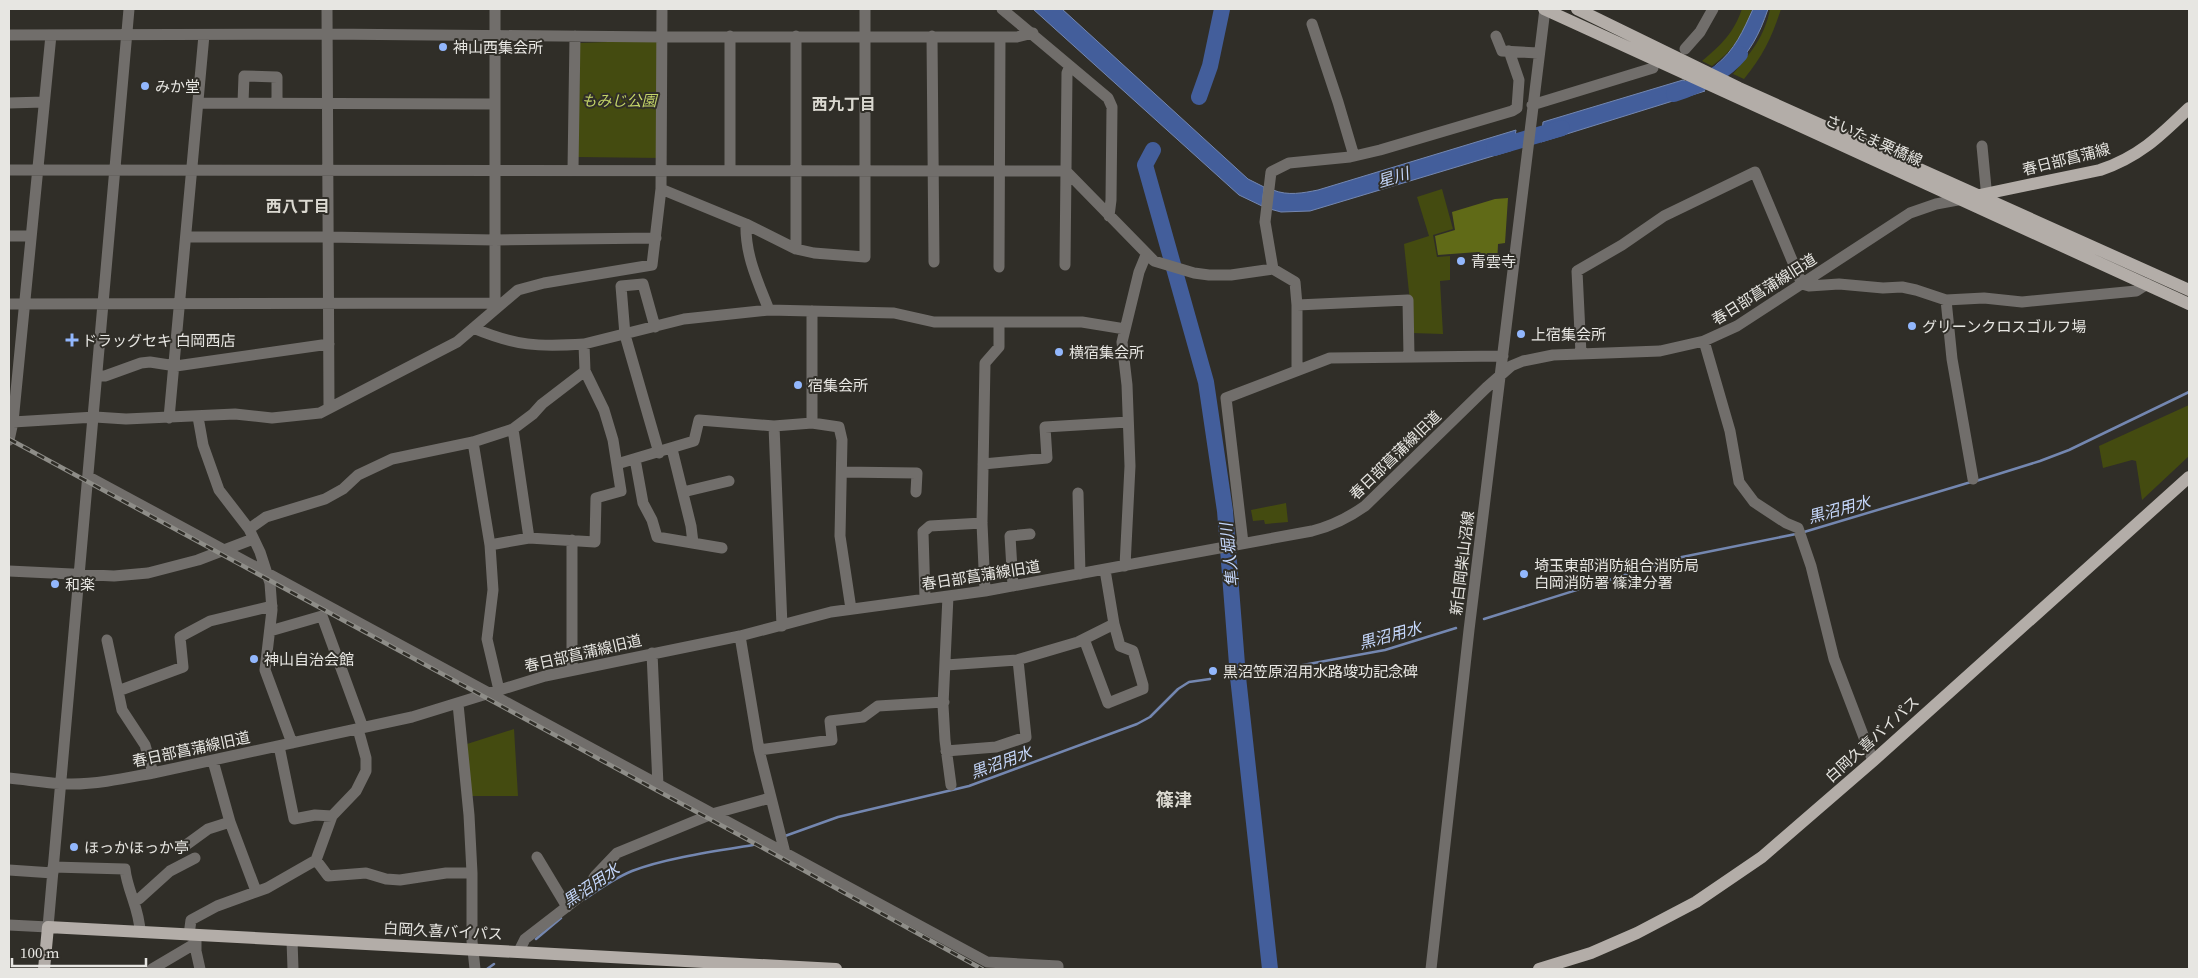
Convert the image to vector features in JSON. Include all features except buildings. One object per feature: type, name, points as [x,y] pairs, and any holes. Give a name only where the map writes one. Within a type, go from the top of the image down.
[{"type":"main road","name":"さいたま栗橋線","points":[[1544,9],[1679,65],[2039,236],[2189,304]]},
{"type":"main road","name":"さいたま栗橋線","points":[[1576,9],[1622,29],[1679,65]]},
{"type":"main road","name":"さいたま栗橋線","points":[[1734,91],[1815,120],[2189,290]]},
{"type":"main road","name":"春日部菖蒲線","points":[[1963,199],[2117,165],[2145,149],[2189,108]]},
{"type":"main road","name":"白岡久喜バイパス","points":[[1539,969],[1590,953],[1637,933],[1725,884],[1785,839],[2189,477]]},
{"type":"main road","name":"白岡久喜バイパス","points":[[48,927],[140,932],[193,938],[292,940],[836,969]]},
{"type":"main road","points":[[44,969],[48,927]]},
{"type":"street","points":[[9,925],[48,927],[95,416],[129,9]]},
{"type":"street","points":[[327,9],[330,406]]},
{"type":"street","points":[[495,9],[495,307]]},
{"type":"street","points":[[11,421],[95,416],[126,419],[235,414],[272,418],[320,413],[330,406],[457,342],[495,307],[518,290],[544,283],[652,265],[661,189],[662,9]]},
{"type":"street","points":[[661,189],[746,224],[796,249],[814,253],[864,257],[865,9]]},
{"type":"street","points":[[1002,9],[1108,98],[1112,107],[1111,200],[1109,216]]},
{"type":"street","points":[[1544,9],[1531,108],[1653,68]]},
{"type":"street","points":[[1685,49],[1700,32],[1713,9]]},
{"type":"street","points":[[1312,24],[1354,156]]},
{"type":"street","points":[[9,35],[327,34],[662,37],[1000,37],[1032,33]]},
{"type":"street","points":[[170,418],[204,35]]},
{"type":"street","points":[[9,440],[14,360],[25,304],[51,36]]},
{"type":"street","points":[[573,170],[575,36]]},
{"type":"street","points":[[730,36],[730,170]]},
{"type":"street","points":[[796,36],[796,249]]},
{"type":"street","points":[[932,36],[934,262]]},
{"type":"street","points":[[1496,36],[1502,51],[1538,53]]},
{"type":"street","points":[[999,267],[1001,172],[1000,37]]},
{"type":"street","points":[[1273,270],[1264,222],[1269,176],[1274,169],[1289,163],[1354,156],[1380,150],[1517,108],[1519,80],[1508,51]]},
{"type":"street","points":[[1065,266],[1067,72],[1070,66]]},
{"type":"street","points":[[243,103],[244,76],[278,77],[277,103]]},
{"type":"street","points":[[9,103],[44,102]]},
{"type":"street","points":[[198,103],[495,104]]},
{"type":"street","name":"新白岡柴山沼線","points":[[1431,969],[1531,108]]},
{"type":"street","points":[[1982,146],[1986,188],[1983,195]]},
{"type":"street","points":[[9,170],[1066,172],[1146,255],[1162,264],[1194,273],[1231,275],[1273,270],[1295,282],[1298,305],[1297,370]]},
{"type":"street","points":[[1581,354],[1577,271],[1622,245],[1664,216],[1755,172],[1802,284],[1808,286],[1840,284],[1883,288],[1902,287],[1946,300],[1984,298],[2022,302],[2136,291],[2147,284]]},
{"type":"street","name":"春日部菖蒲線旧道","points":[[9,778],[61,783],[99,782],[154,773],[412,717],[458,704],[527,680],[572,669],[740,636],[817,615],[985,591],[1312,531],[1330,526],[1348,518],[1365,506],[1501,373],[1516,364],[1537,358],[1581,354],[1660,351],[1690,346],[1704,341],[1737,326],[1910,213],[1936,204],[1963,199]]},
{"type":"street","points":[[746,224],[746,240],[752,267],[769,310]]},
{"type":"street","points":[[9,236],[31,236]]},
{"type":"street","points":[[187,237],[495,240],[656,238]]},
{"type":"street","points":[[1125,566],[1130,466],[1127,386],[1122,353],[1125,329],[1139,272],[1146,255]]},
{"type":"street","points":[[655,327],[643,284],[621,286],[625,335],[659,452]]},
{"type":"street","points":[[1298,305],[1408,300],[1408,357]]},
{"type":"street","points":[[1946,300],[1952,359],[1973,479]]},
{"type":"street","points":[[9,304],[329,303],[495,307]]},
{"type":"street","points":[[473,328],[498,339],[520,344],[584,344],[684,319],[769,310],[894,313],[934,322],[1082,322],[1125,329]]},
{"type":"street","points":[[812,311],[812,423]]},
{"type":"street","points":[[985,591],[982,523],[985,363],[999,347],[998,322]]},
{"type":"street","points":[[1704,341],[1730,431],[1739,482],[1754,502],[1799,533],[1811,566],[1834,659],[1873,761]]},
{"type":"street","points":[[97,376],[105,376],[140,363],[150,362],[176,366],[329,344]]},
{"type":"street","points":[[490,545],[529,538],[595,542],[596,498],[621,491],[617,464],[604,410],[586,371],[584,344]]},
{"type":"street","points":[[1240,543],[1226,398],[1330,358],[1503,356]]},
{"type":"street","points":[[9,571],[114,576],[148,574],[224,551],[251,534],[266,517],[325,499],[342,489],[358,475],[392,459],[473,442],[513,429],[533,414],[542,404],[586,371]]},
{"type":"street","points":[[198,417],[203,445],[219,490],[251,534],[267,574],[272,606],[265,670],[292,743]]},
{"type":"street","points":[[617,464],[694,441],[700,420],[774,426],[812,423],[839,427],[842,440],[840,536],[851,609]]},
{"type":"street","points":[[983,464],[1047,458],[1045,427],[1128,422]]},
{"type":"street","points":[[774,426],[782,626]]},
{"type":"street","points":[[513,429],[529,538]]},
{"type":"street","points":[[473,442],[490,545],[493,590],[487,639],[494,692]]},
{"type":"street","points":[[672,449],[691,526],[692,543]]},
{"type":"street","points":[[635,459],[643,504],[652,520],[657,537],[722,548]]},
{"type":"street","points":[[842,472],[917,473],[916,492]]},
{"type":"street","points":[[89,477],[267,574],[494,692],[658,785],[987,962],[1058,966],[1058,969]]},
{"type":"street","points":[[683,492],[729,482]]},
{"type":"street","points":[[1078,493],[1080,574]]},
{"type":"street","points":[[924,599],[923,532],[930,526],[982,523]]},
{"type":"street","points":[[1013,586],[1010,536],[1030,534]]},
{"type":"street","points":[[572,540],[572,669]]},
{"type":"street","points":[[1084,639],[1108,703],[1143,689],[1133,651],[1120,646],[1114,624],[1105,570]]},
{"type":"street","points":[[948,596],[944,702],[946,752],[951,785]]},
{"type":"street","points":[[118,691],[183,667],[180,637],[210,621],[272,606]]},
{"type":"street","points":[[200,969],[191,920],[217,906],[267,888],[316,860],[332,816],[356,791],[366,770],[361,728],[322,616],[270,630]]},
{"type":"street","points":[[946,665],[1018,660],[1084,639],[1114,624]]},
{"type":"street","points":[[740,636],[759,750],[785,853]]},
{"type":"street","points":[[107,640],[122,710],[145,745],[154,773]]},
{"type":"street","points":[[652,653],[658,785]]},
{"type":"street","points":[[946,752],[996,746],[1026,737],[1018,660]]},
{"type":"street","points":[[759,750],[832,740],[830,721],[863,717],[878,706],[944,702]]},
{"type":"street","points":[[458,704],[469,816],[472,873],[472,949],[475,969]]},
{"type":"street","points":[[279,746],[294,819],[315,815],[332,816]]},
{"type":"street","points":[[213,761],[230,822],[256,891]]},
{"type":"street","points":[[519,952],[525,940],[582,895],[596,875],[617,853],[712,814],[770,798]]},
{"type":"street","points":[[186,845],[208,829],[230,822]]},
{"type":"street","points":[[537,856],[567,907]]},
{"type":"street","points":[[134,902],[170,871],[195,858]]},
{"type":"street","points":[[316,860],[328,876],[366,873],[386,879],[400,880],[446,873],[472,873]]},
{"type":"street","points":[[9,870],[125,868],[126,879],[140,922],[140,932]]},
{"type":"street","points":[[152,969],[193,938]]},
{"type":"street","points":[[292,940],[294,969]]},
{"type":"green space","points":[[1742,9],[1752,9],[1746,26],[1737,41],[1712,66],[1702,61],[1726,38],[1735,25]]},
{"type":"green space","points":[[1770,9],[1781,9],[1762,54],[1744,79],[1733,74],[1761,36]]},
{"type":"green space","name":"もみじ公園","points":[[658,40],[662,158],[578,157],[580,43]]},
{"type":"green space","points":[[1442,189],[1453,229],[1433,235],[1437,257],[1450,256],[1450,280],[1440,281],[1443,334],[1411,333],[1404,244],[1429,236],[1417,197]]},
{"type":"green space","points":[[1508,198],[1505,243],[1498,244],[1497,266],[1480,267],[1478,252],[1438,255],[1435,236],[1455,230],[1452,212],[1495,199]]},
{"type":"green space","points":[[2189,405],[2189,456],[2142,500],[2136,461],[2132,460],[2103,468],[2099,446]]},
{"type":"green space","points":[[1286,503],[1288,522],[1265,524],[1264,520],[1253,521],[1251,510]]},
{"type":"green space","points":[[514,729],[518,796],[471,796],[467,744]]},
{"type":"water","points":[[1033,9],[1062,9],[1248,179],[1264,187],[1262,206],[1239,195]]},
{"type":"water","points":[[1753,9],[1768,9],[1757,35],[1743,58],[1730,73],[1715,66],[1733,47]]},
{"type":"water","points":[[1683,80],[1705,91],[1541,142],[1543,122]]},
{"type":"water","points":[[1516,130],[1513,150],[1310,211],[1281,212],[1270,209],[1273,190],[1301,193],[1318,190]]},
{"type":"waterway","name":"隼人堀川","points":[[1199,97],[1210,66],[1222,9]]},
{"type":"waterway","name":"星川","points":[[1674,94],[1710,78],[1726,68],[1740,54]]},
{"type":"waterway","name":"星川","points":[[1494,148],[1562,128]]},
{"type":"waterway","name":"隼人堀川","points":[[1153,150],[1145,165],[1206,382],[1225,511],[1238,677],[1270,969]]},
{"type":"waterway","name":"黒沼用水","points":[[1976,481],[2069,450],[2189,392]]},
{"type":"waterway","name":"黒沼用水","points":[[1804,532],[1971,482]]},
{"type":"waterway","name":"黒沼用水","points":[[1484,619],[1682,557],[1796,534]]},
{"type":"waterway","name":"黒沼用水","points":[[1270,671],[1385,650],[1456,628]]},
{"type":"waterway","name":"黒沼用水","points":[[785,836],[838,817],[969,786],[1137,724],[1150,717],[1178,689],[1189,682],[1210,679]]},
{"type":"waterway","name":"黒沼用水","points":[[585,899],[619,877],[645,866],[691,855],[753,845]]},
{"type":"waterway","name":"黒沼用水","points":[[536,939],[561,918]]},
{"type":"waterway","name":"黒沼用水","points":[[487,969],[494,964]]},
{"type":"railway","points":[[9,439],[776,855],[982,969]]},
{"type":"place","name":"神山西集会所","points":[[443,47]]},
{"type":"place","name":"みか堂","points":[[145,86]]},
{"type":"place","name":"青雲寺","points":[[1461,261]]},
{"type":"place","name":"グリーンクロスゴルフ場","points":[[1912,326]]},
{"type":"place","name":"上宿集会所","points":[[1521,334]]},
{"type":"place","name":"ドラッグセキ 白岡西店","points":[[72,340]]},
{"type":"place","name":"横宿集会所","points":[[1059,352]]},
{"type":"place","name":"宿集会所","points":[[798,385]]},
{"type":"place","name":"埼玉東部消防組合消防局 白岡消防署 篠津分署","points":[[1524,574]]},
{"type":"place","name":"和楽","points":[[55,584]]},
{"type":"place","name":"神山自治会館","points":[[254,659]]},
{"type":"place","name":"黒沼笠原沼用水路竣功記念碑","points":[[1213,671]]},
{"type":"place","name":"ほっかほっか亭","points":[[74,847]]},
{"type":"district","name":"西九丁目","points":[[844,104]]},
{"type":"district","name":"西八丁目","points":[[298,206]]},
{"type":"district","name":"篠津","points":[[1174,799]]}]
